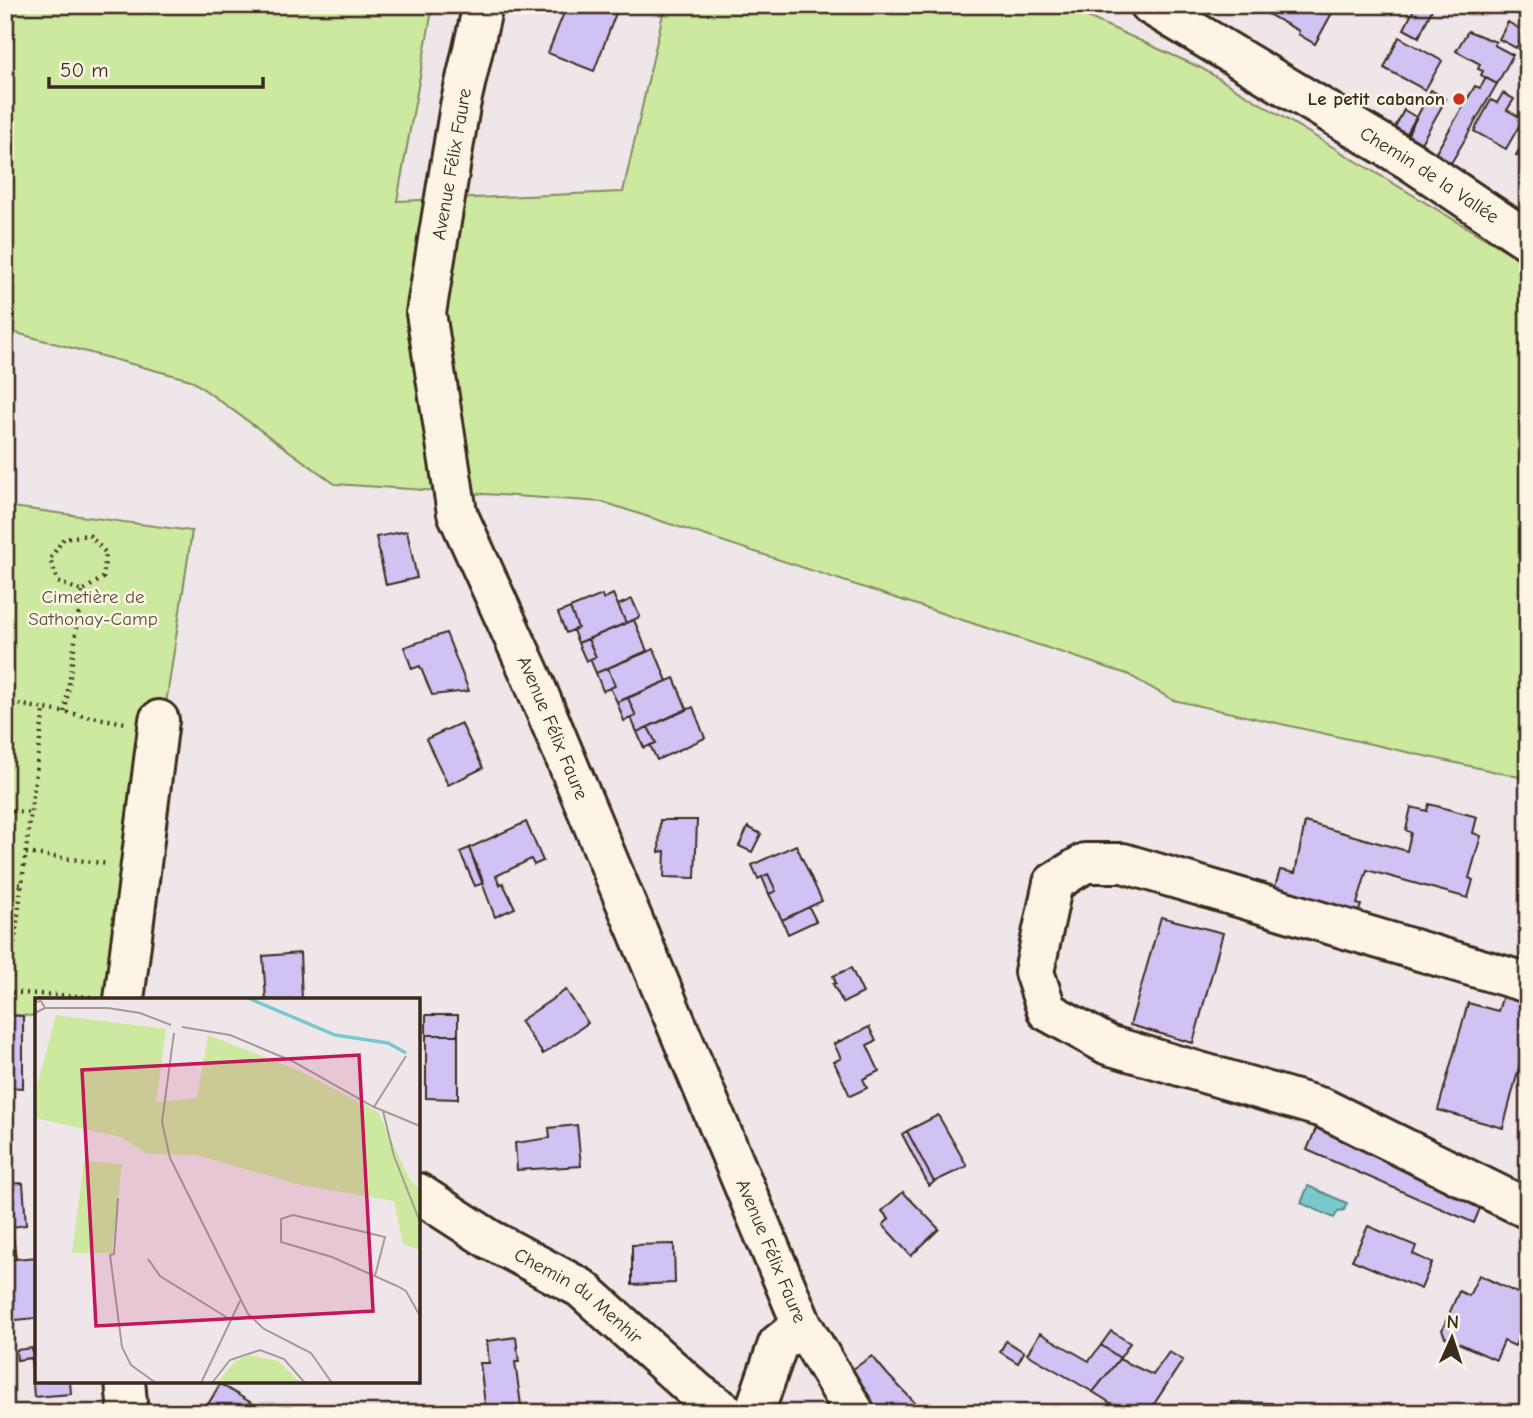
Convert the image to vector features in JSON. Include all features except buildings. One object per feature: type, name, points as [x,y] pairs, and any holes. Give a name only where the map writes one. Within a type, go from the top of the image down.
[{"type":"street","name":"Avenue Félix Faure","points":[[483,5],[460,106],[426,313],[457,513],[532,678],[802,1325],[855,1413]]},
{"type":"street","name":"Chemin de la Vallée","points":[[1150,5],[1409,160],[1528,240]]},
{"type":"street","points":[[109,992],[142,728]]},
{"type":"street","points":[[1528,983],[1123,863],[1085,863],[1053,883],[1034,972],[1047,1011],[1108,1045],[1323,1108],[1528,1209]]},
{"type":"street","name":"Chemin du Menhir","points":[[420,1194],[489,1239],[580,1288],[697,1392],[727,1413]]},
{"type":"street","points":[[754,1413],[778,1345],[802,1325]]},
{"type":"street","points":[[125,1383],[128,1413]]},
{"type":"path","points":[[89,535],[106,553],[103,578],[82,591],[58,582],[50,559],[64,538],[89,535]]},
{"type":"path","points":[[65,712],[82,591]]},
{"type":"path","points":[[5,702],[128,723],[142,728]]},
{"type":"path","points":[[44,708],[7,992],[91,997],[109,992]]},
{"type":"path","points":[[5,810],[31,813]]},
{"type":"path","points":[[107,878],[110,852]]},
{"type":"path","points":[[26,853],[109,864]]},
{"type":"path","points":[[5,882],[22,885]]},
{"type":"green space","points":[[5,5],[433,5],[397,201],[623,192],[665,5],[1061,5],[1201,68],[1528,264],[1528,779],[1173,700],[1127,674],[603,502],[335,484],[191,380],[5,330]]},
{"type":"green space","name":"Cimetière de Sathonay-Camp","points":[[5,506],[192,531],[166,704],[114,998],[35,998],[35,1016],[5,1015]]},
{"type":"water","points":[[1308,1186],[1347,1203],[1344,1210],[1338,1211],[1334,1218],[1301,1203]]},
{"type":"place","name":"Le petit cabanon","points":[[1459,99]]}]
